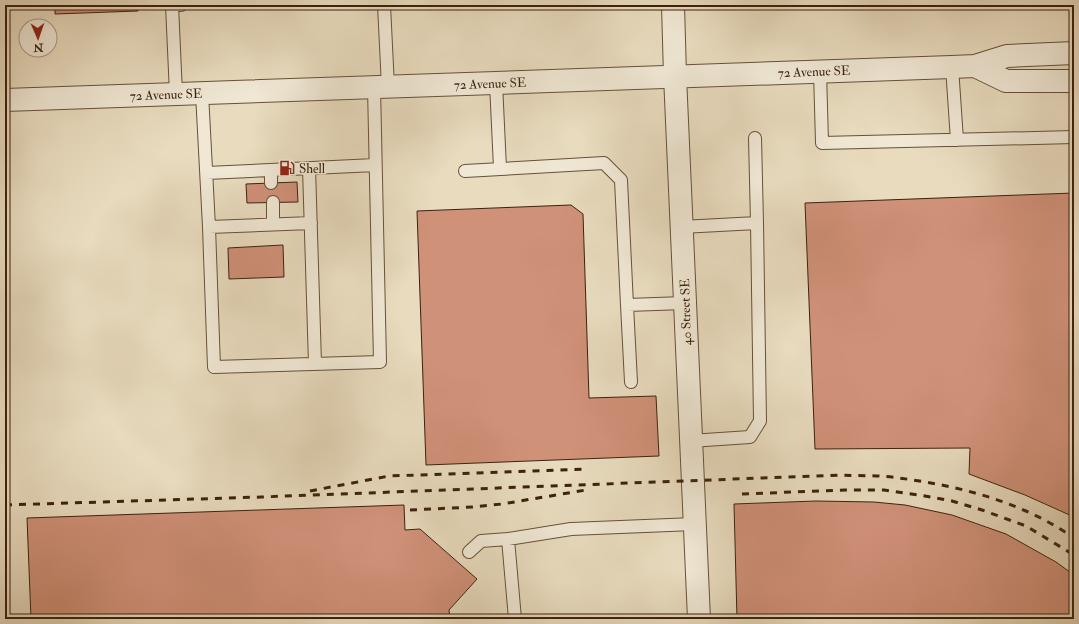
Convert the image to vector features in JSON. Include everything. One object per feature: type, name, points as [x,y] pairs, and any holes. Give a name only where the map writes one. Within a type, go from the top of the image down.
[{"type":"street","name":"40 Street SE","points":[[673,5],[690,441],[699,619]]},
{"type":"street","name":"72 Avenue SE","points":[[5,100],[975,66],[1007,56],[1074,53]]},
{"type":"street","name":"72 Avenue SE","points":[[975,66],[1006,81],[1074,80]]},
{"type":"lane","points":[[176,94],[172,5],[181,5]]},
{"type":"lane","points":[[202,93],[207,173],[214,367],[380,362],[375,165],[381,87],[384,5]]},
{"type":"lane","points":[[952,67],[957,140]]},
{"type":"lane","points":[[820,71],[822,143],[1074,137]]},
{"type":"lane","points":[[496,82],[500,168]]},
{"type":"lane","points":[[690,441],[750,437],[760,422],[755,138]]},
{"type":"lane","points":[[464,171],[604,163],[621,180],[631,382]]},
{"type":"lane","points":[[207,173],[375,165]]},
{"type":"lane","points":[[309,168],[315,364]]},
{"type":"lane","points":[[271,170],[271,183]]},
{"type":"lane","points":[[272,202],[274,224]]},
{"type":"lane","points":[[209,227],[311,223]]},
{"type":"lane","points":[[681,227],[757,223]]},
{"type":"lane","points":[[627,304],[685,303]]},
{"type":"lane","points":[[469,552],[481,541],[508,539],[571,529],[694,524]]},
{"type":"lane","points":[[508,539],[515,619]]},
{"type":"building","points":[[55,5],[138,5],[138,11],[55,14]]},
{"type":"building","points":[[297,182],[298,202],[247,203],[246,184]]},
{"type":"building","points":[[1074,193],[1074,517],[1025,495],[969,474],[970,448],[815,449],[805,203]]},
{"type":"building","points":[[571,205],[583,214],[589,398],[656,396],[659,456],[426,465],[417,211]]},
{"type":"building","points":[[283,245],[284,277],[229,279],[228,248]]},
{"type":"building","points":[[816,501],[874,502],[905,505],[952,515],[1006,534],[1056,562],[1074,575],[1074,619],[737,619],[734,504]]},
{"type":"building","points":[[404,505],[405,530],[420,529],[477,579],[449,610],[450,619],[31,619],[27,518]]},
{"type":"railway","points":[[310,491],[389,476],[586,469]]},
{"type":"railway","points":[[5,505],[841,475],[892,477],[922,481],[968,491],[1012,505],[1054,525],[1074,538]]},
{"type":"railway","points":[[410,510],[502,504],[586,490]]},
{"type":"railway","points":[[742,494],[884,490],[952,501],[1026,526],[1074,555]]},
{"type":"place","name":"Shell","points":[[287,168]]}]
